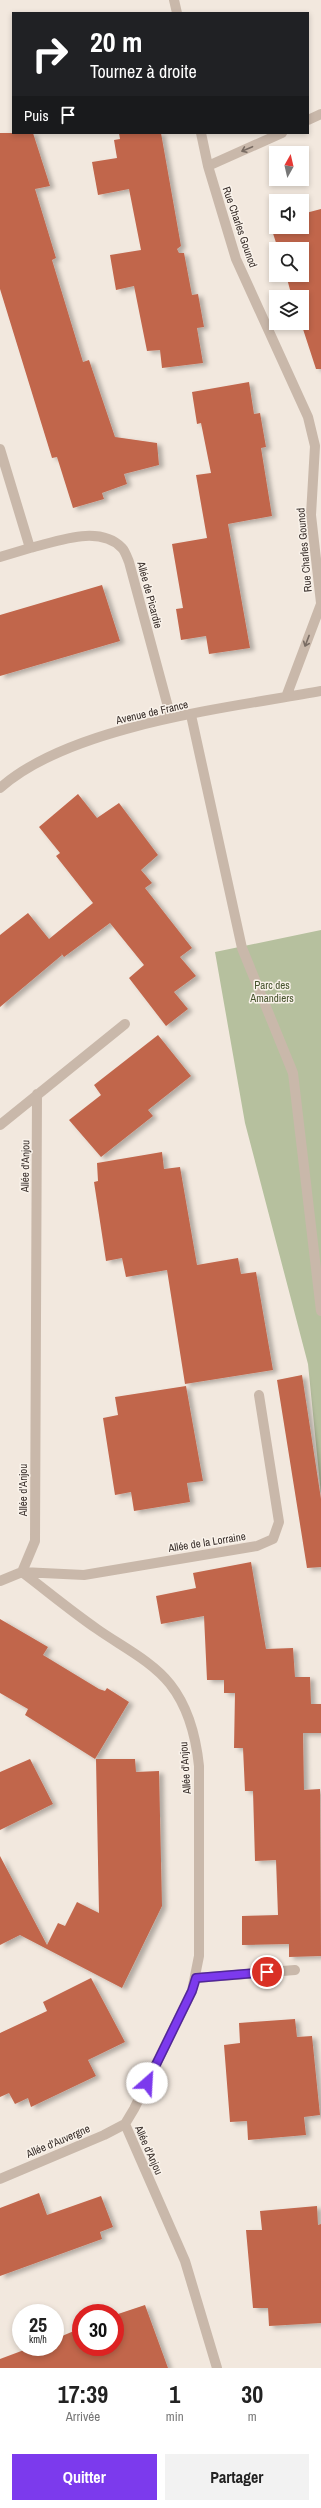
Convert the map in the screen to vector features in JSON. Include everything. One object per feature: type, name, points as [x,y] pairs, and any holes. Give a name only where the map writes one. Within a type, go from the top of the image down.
[{"type":"street","points":[[174,0],[177,12]]},
{"type":"street","points":[[309,120],[321,114]]},
{"type":"street","name":"Rue Charles Gounod","points":[[201,134],[208,166],[236,259],[308,416],[318,446],[311,514],[321,603],[286,697]]},
{"type":"street","points":[[208,166],[280,134]]},
{"type":"street","points":[[0,449],[30,548]]},
{"type":"street","name":"Allée de Picardie","points":[[0,557],[85,535],[106,539],[121,548],[129,562],[171,718]]},
{"type":"street","name":"Avenue de France","points":[[0,788],[16,774],[46,758],[95,738],[171,718],[321,691]]},
{"type":"street","points":[[191,715],[242,948],[293,1072],[321,1311]]},
{"type":"street","points":[[0,1125],[125,1024]]},
{"type":"street","name":"Allée d'Anjou","points":[[37,1094],[35,1541],[22,1572],[96,1628],[151,1666],[170,1684],[186,1711],[195,1735],[200,1766],[200,1956],[196,1978],[168,2040],[124,2124],[185,2261],[217,2368]]},
{"type":"street","name":"Allée de la Lorraine","points":[[0,1581],[22,1572],[84,1575],[257,1546],[273,1539],[279,1522],[259,1395]]},
{"type":"street","points":[[196,1978],[295,1970]]},
{"type":"street","name":"Allée d'Auvergne","points":[[0,2179],[104,2135],[124,2124]]},
{"type":"green space","name":"Parc des Amandiers","points":[[321,930],[321,1494],[308,1364],[245,1123],[215,952]]},
{"type":"building","points":[[0,133],[33,134],[50,186],[35,189],[56,258],[52,260],[83,362],[89,360],[115,437],[157,443],[159,465],[124,474],[127,484],[102,493],[104,499],[73,508],[57,457],[52,458],[0,289]]},
{"type":"building","points":[[119,134],[161,134],[181,246],[177,249],[179,253],[184,253],[192,295],[198,294],[204,327],[197,328],[203,363],[162,368],[160,350],[147,351],[134,286],[116,290],[110,255],[141,250],[129,189],[98,195],[92,162],[117,158],[114,140],[120,139]]},
{"type":"building","points":[[321,209],[321,369],[316,369],[303,330],[309,330],[309,290],[290,290],[288,282],[309,282],[309,242],[276,242],[273,234],[309,234],[309,212]]},
{"type":"building","points":[[249,382],[254,414],[260,413],[266,447],[261,448],[272,516],[228,524],[250,648],[209,654],[206,636],[181,640],[176,609],[183,608],[172,544],[207,538],[196,475],[211,473],[201,423],[197,424],[192,392]]},
{"type":"building","points":[[102,585],[120,641],[0,676],[0,615]]},
{"type":"building","points":[[78,794],[97,818],[119,803],[158,855],[141,870],[152,883],[145,888],[192,948],[180,957],[196,976],[174,992],[188,1009],[166,1026],[129,978],[144,965],[110,923],[64,957],[61,953],[62,955],[0,1007],[0,935],[28,913],[49,939],[93,903],[56,856],[60,853],[39,827]]},
{"type":"building","points":[[158,1035],[191,1076],[148,1110],[153,1116],[101,1157],[69,1120],[101,1095],[94,1085]]},
{"type":"building","points":[[162,1152],[164,1169],[180,1167],[197,1265],[238,1258],[241,1274],[256,1272],[273,1370],[185,1384],[167,1270],[126,1277],[122,1258],[106,1261],[94,1182],[98,1181],[97,1163]]},
{"type":"building","points":[[302,1375],[321,1499],[321,1567],[307,1568],[277,1380]]},
{"type":"building","points":[[186,1386],[203,1481],[187,1483],[190,1502],[134,1511],[131,1492],[115,1495],[103,1418],[118,1415],[115,1397]]},
{"type":"building","points":[[251,1562],[266,1649],[293,1648],[295,1677],[310,1677],[311,1704],[321,1704],[321,1733],[303,1733],[304,1790],[320,1789],[321,1956],[289,1957],[289,1944],[242,1945],[242,1916],[278,1915],[276,1860],[255,1861],[253,1791],[245,1791],[243,1748],[234,1748],[235,1693],[224,1693],[224,1680],[207,1680],[204,1616],[161,1624],[156,1596],[196,1588],[193,1573]]},
{"type":"building","points":[[0,1619],[48,1647],[43,1655],[99,1689],[105,1691],[107,1688],[129,1702],[95,1759],[25,1715],[28,1709],[0,1693]]},
{"type":"building","points":[[30,1759],[53,1804],[0,1830],[0,1772]]},
{"type":"building","points":[[96,1759],[135,1759],[136,1772],[159,1771],[162,1906],[122,1988],[20,1935],[0,1945],[0,1856],[47,1945],[58,1923],[65,1926],[77,1902],[99,1913]]},
{"type":"building","points":[[91,1978],[125,2042],[88,2060],[96,2076],[31,2107],[28,2098],[15,2104],[9,2093],[0,2097],[0,2033],[47,2011],[43,2002]]},
{"type":"building","points":[[295,2019],[297,2037],[312,2036],[320,2115],[304,2117],[306,2135],[248,2140],[247,2121],[230,2122],[224,2045],[240,2043],[239,2023]]},
{"type":"building","points":[[39,2193],[47,2215],[101,2196],[113,2227],[100,2232],[102,2239],[0,2276],[0,2208]]},
{"type":"building","points":[[317,2206],[318,2225],[321,2224],[321,2323],[269,2326],[268,2308],[253,2308],[246,2230],[262,2230],[260,2211]]},
{"type":"building","points":[[145,2305],[168,2368],[0,2368],[0,2359],[12,2354],[12,2356],[64,2356],[64,2335],[72,2332],[72,2356],[124,2356],[124,2312]]},
{"type":"route","points":[[147,2083],[192,1991],[196,1978],[267,1972]]}]
